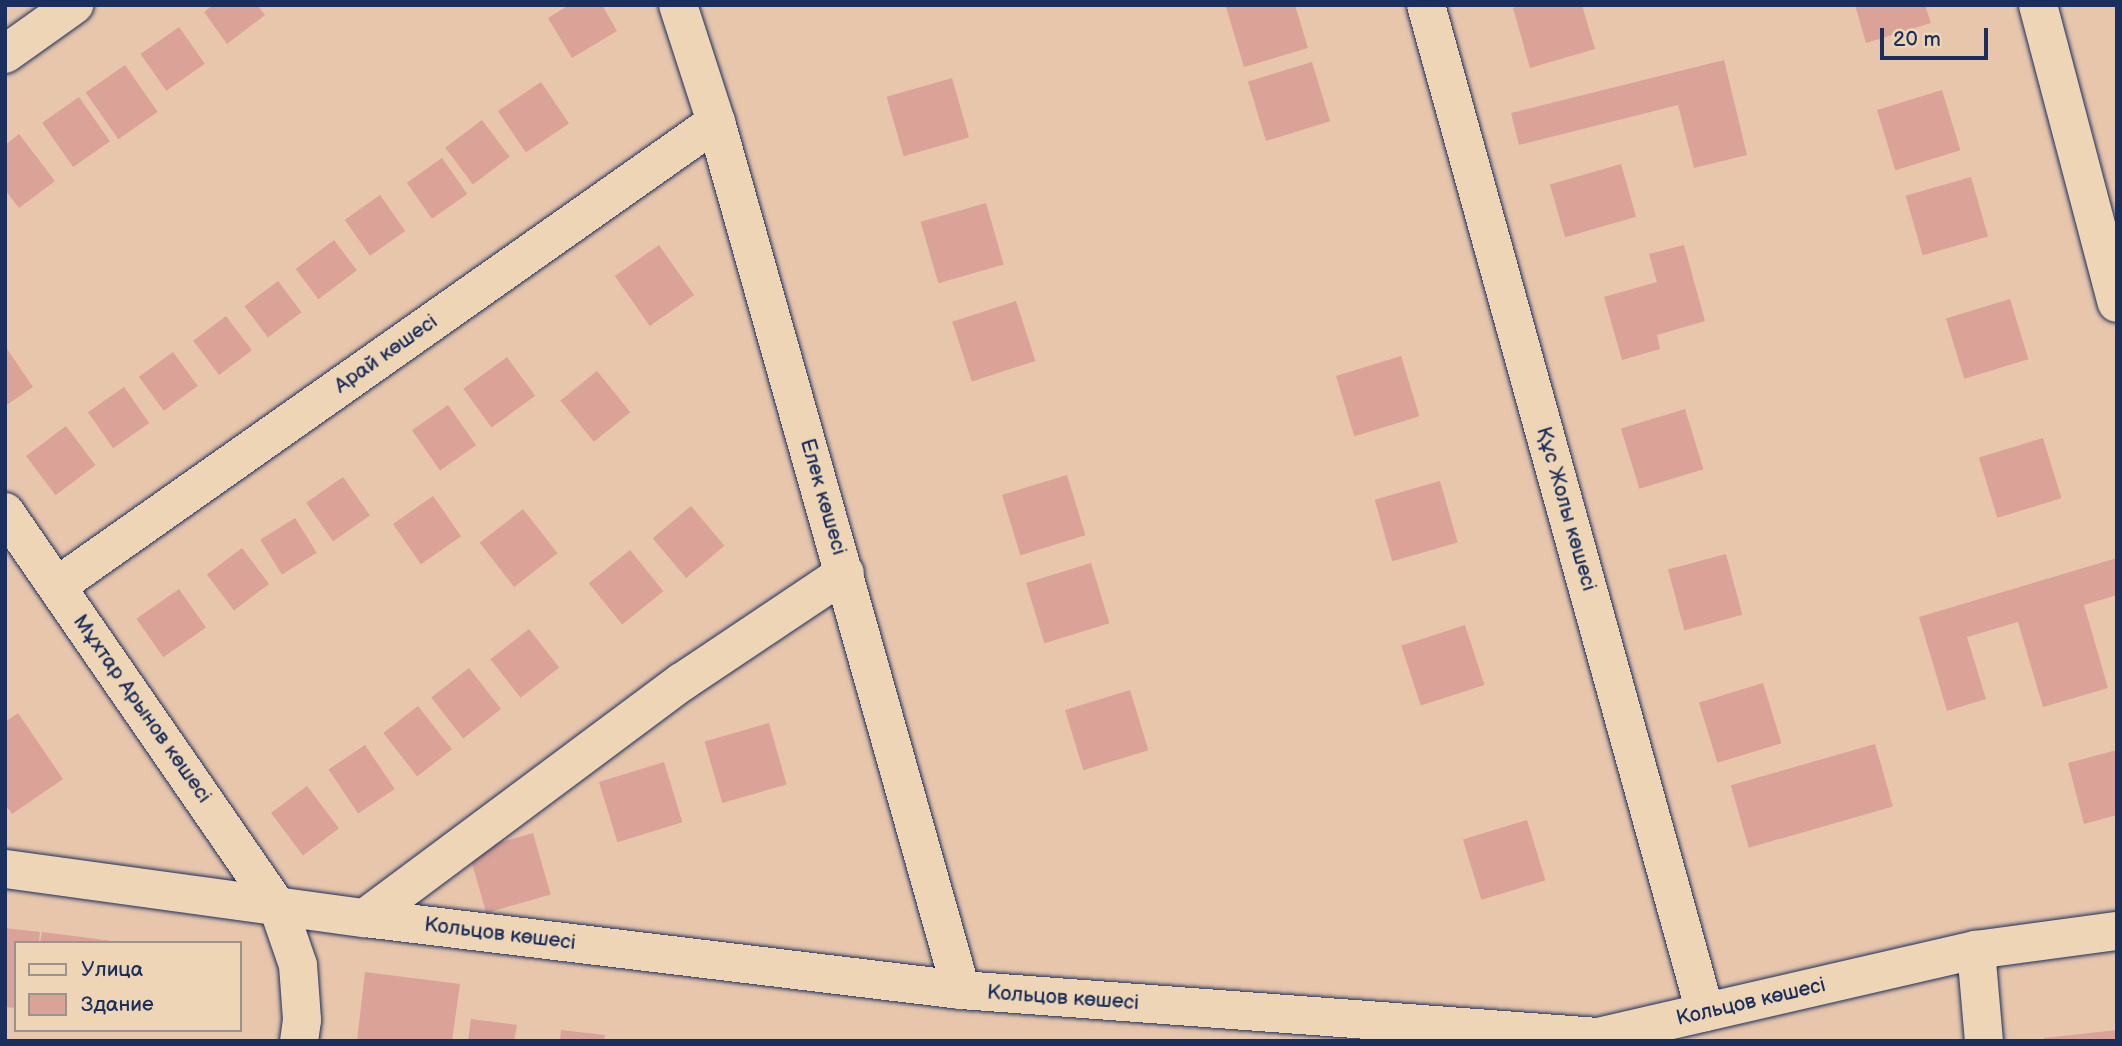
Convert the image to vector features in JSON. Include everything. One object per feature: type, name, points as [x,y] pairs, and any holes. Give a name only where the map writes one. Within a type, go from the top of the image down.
[{"type":"street","points":[[5,54],[74,5]]},
{"type":"street","name":"Елек көшесі","points":[[678,5],[716,122],[961,990]]},
{"type":"street","name":"Құс Жолы көшесі","points":[[1426,5],[1705,1012]]},
{"type":"street","points":[[2038,5],[2117,303]]},
{"type":"street","name":"Арай көшесі","points":[[57,586],[716,122]]},
{"type":"street","name":"Мұхтар Арынов көшесі","points":[[5,512],[278,907],[298,965],[302,1020],[299,1041]]},
{"type":"street","points":[[365,918],[682,682],[845,573]]},
{"type":"street","name":"Кольцов көшесі","points":[[5,869],[278,907],[961,990],[1598,1037],[1976,950],[2117,931]]},
{"type":"street","points":[[1976,950],[1984,1041]]},
{"type":"building","points":[[213,5],[257,5],[265,15],[227,44],[204,12]]},
{"type":"building","points":[[569,5],[602,5],[617,31],[572,58],[548,18]]},
{"type":"building","points":[[1295,5],[1308,48],[1244,67],[1226,7]]},
{"type":"building","points":[[1522,5],[1582,5],[1595,49],[1530,68],[1513,8]]},
{"type":"building","points":[[1855,5],[1925,5],[1931,23],[1866,43]]},
{"type":"building","points":[[179,27],[205,64],[166,91],[140,54]]},
{"type":"building","points":[[1724,60],[1747,155],[1694,168],[1678,105],[1519,145],[1511,113]]},
{"type":"building","points":[[1312,62],[1330,121],[1266,141],[1248,82]]},
{"type":"building","points":[[125,65],[158,112],[118,139],[86,93]]},
{"type":"building","points":[[952,78],[969,138],[904,156],[887,97]]},
{"type":"building","points":[[541,82],[569,123],[526,153],[498,111]]},
{"type":"building","points":[[1942,90],[1960,150],[1895,170],[1877,110]]},
{"type":"building","points":[[79,97],[110,141],[73,167],[42,123]]},
{"type":"building","points":[[482,120],[510,157],[473,184],[445,148]]},
{"type":"building","points":[[19,134],[55,181],[19,208],[5,190],[5,145]]},
{"type":"building","points":[[442,158],[467,194],[432,219],[407,183]]},
{"type":"building","points":[[1621,164],[1636,217],[1565,237],[1550,184]]},
{"type":"building","points":[[1971,177],[1988,237],[1923,255],[1906,196]]},
{"type":"building","points":[[380,195],[405,231],[370,256],[345,220]]},
{"type":"building","points":[[986,203],[1004,265],[938,283],[921,222]]},
{"type":"building","points":[[334,240],[357,270],[319,299],[296,269]]},
{"type":"building","points":[[659,245],[694,295],[650,326],[615,276]]},
{"type":"building","points":[[1684,245],[1705,321],[1657,335],[1660,349],[1622,360],[1604,297],[1657,282],[1649,254]]},
{"type":"building","points":[[278,281],[301,312],[268,337],[244,306]]},
{"type":"building","points":[[2010,299],[2028,359],[1964,379],[1946,319]]},
{"type":"building","points":[[1016,301],[1035,361],[972,382],[952,322]]},
{"type":"building","points":[[226,316],[252,350],[219,375],[193,341]]},
{"type":"building","points":[[5,346],[33,387],[5,406]]},
{"type":"building","points":[[173,352],[198,386],[164,411],[139,377]]},
{"type":"building","points":[[1401,356],[1419,416],[1354,436],[1336,376]]},
{"type":"building","points":[[507,357],[535,396],[492,428],[463,389]]},
{"type":"building","points":[[597,371],[630,412],[594,442],[560,401]]},
{"type":"building","points":[[124,387],[149,423],[113,448],[88,412]]},
{"type":"building","points":[[448,405],[476,445],[440,470],[412,430]]},
{"type":"building","points":[[1685,409],[1703,469],[1639,489],[1621,429]]},
{"type":"building","points":[[66,426],[95,465],[56,495],[26,456]]},
{"type":"building","points":[[2043,438],[2061,498],[1997,518],[1979,458]]},
{"type":"building","points":[[1067,475],[1085,535],[1020,555],[1002,495]]},
{"type":"building","points":[[343,477],[370,516],[333,541],[306,503]]},
{"type":"building","points":[[1440,481],[1458,543],[1392,561],[1375,500]]},
{"type":"building","points":[[433,496],[461,536],[421,564],[393,524]]},
{"type":"building","points":[[691,506],[724,546],[686,578],[653,538]]},
{"type":"building","points":[[523,509],[557,553],[514,587],[480,543]]},
{"type":"building","points":[[295,518],[317,553],[282,574],[260,540]]},
{"type":"building","points":[[242,548],[269,584],[234,610],[207,574]]},
{"type":"building","points":[[630,550],[663,591],[622,625],[589,583]]},
{"type":"building","points":[[1726,554],[1742,615],[1684,630],[1668,570]]},
{"type":"building","points":[[2117,558],[2117,595],[2084,605],[2108,688],[2043,707],[2018,622],[1967,637],[1986,699],[1947,711],[1919,617]]},
{"type":"building","points":[[1091,563],[1109,623],[1044,643],[1026,583]]},
{"type":"building","points":[[179,589],[206,628],[163,657],[136,619]]},
{"type":"building","points":[[1465,625],[1484,685],[1421,706],[1401,646]]},
{"type":"building","points":[[529,629],[559,668],[521,698],[490,659]]},
{"type":"building","points":[[469,668],[501,709],[463,739],[431,698]]},
{"type":"building","points":[[1763,683],[1781,743],[1717,763],[1699,703]]},
{"type":"building","points":[[1130,690],[1148,750],[1083,770],[1065,710]]},
{"type":"building","points":[[418,706],[452,749],[417,776],[383,733]]},
{"type":"building","points":[[18,713],[63,779],[12,814],[5,804],[5,722]]},
{"type":"building","points":[[769,723],[787,785],[722,803],[705,741]]},
{"type":"building","points":[[1875,744],[1893,806],[1749,848],[1731,785]]},
{"type":"building","points":[[365,745],[395,789],[358,814],[329,770]]},
{"type":"building","points":[[2117,750],[2117,815],[2084,824],[2068,763]]},
{"type":"building","points":[[664,762],[682,822],[617,842],[599,782]]},
{"type":"building","points":[[307,786],[339,828],[303,855],[271,813]]},
{"type":"building","points":[[1527,820],[1545,880],[1481,900],[1463,840]]},
{"type":"building","points":[[533,833],[551,895],[486,913],[469,851]]},
{"type":"building","points":[[5,928],[40,932],[39,941],[14,941],[14,1008],[5,1007]]},
{"type":"building","points":[[42,932],[113,941],[40,941]]},
{"type":"building","points":[[365,972],[460,984],[452,1041],[357,1041]]},
{"type":"building","points":[[471,1019],[517,1025],[514,1041],[468,1041]]},
{"type":"building","points":[[561,1030],[605,1035],[604,1041],[560,1041]]},
{"type":"building","points":[[2117,1030],[2117,1041],[2044,1041],[2044,1038]]}]
